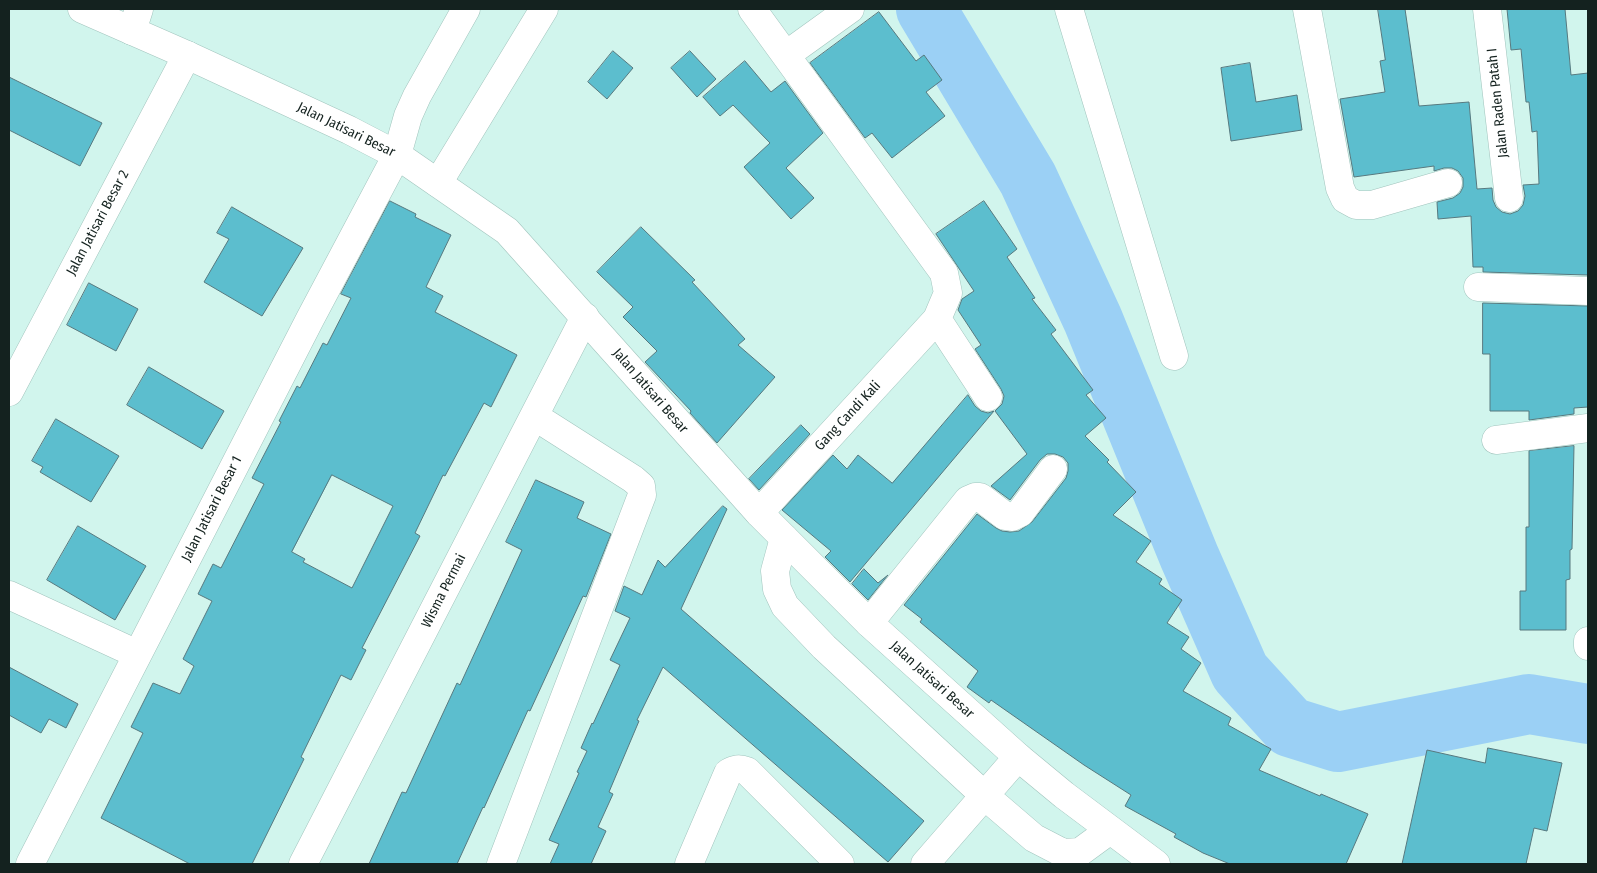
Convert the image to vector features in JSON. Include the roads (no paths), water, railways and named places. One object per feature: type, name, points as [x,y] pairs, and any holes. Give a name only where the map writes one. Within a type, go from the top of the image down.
[{"type":"street","name":"Jalan Jatisari Besar","points":[[82,9],[136,20],[187,54],[349,130],[397,155],[507,231],[759,513],[869,623],[1018,757],[1156,864]]},
{"type":"street","name":"Jalan Jatisari Besar 1","points":[[30,864],[310,319],[397,155],[408,116],[417,96],[466,9]]},
{"type":"street","points":[[438,183],[544,9]]},
{"type":"street","name":"Gang Candi Kali","points":[[752,9],[944,273],[948,293],[937,319],[759,513]]},
{"type":"street","points":[[786,55],[850,9]]},
{"type":"street","points":[[1069,9],[1174,356]]},
{"type":"street","points":[[1307,9],[1340,188],[1345,199],[1356,204],[1372,205],[1448,183]]},
{"type":"street","name":"Jalan Raden Patah I","points":[[1487,9],[1509,198]]},
{"type":"street","name":"Jalan Jatisari Besar 2","points":[[9,392],[187,54]]},
{"type":"street","points":[[1478,287],[1588,291]]},
{"type":"street","name":"Wisma Permai","points":[[303,864],[585,317]]},
{"type":"street","points":[[937,319],[988,397]]},
{"type":"street","points":[[501,864],[642,495],[641,486],[633,479],[534,416]]},
{"type":"street","points":[[1496,440],[1588,428]]},
{"type":"street","points":[[869,623],[968,500],[980,497],[1005,516],[1012,517],[1020,513],[1054,469]]},
{"type":"street","points":[[784,538],[775,571],[777,589],[785,606],[824,647],[984,796],[1034,838],[1063,853],[1080,852],[1110,830]]},
{"type":"street","points":[[9,595],[137,654]]},
{"type":"street","points":[[1588,641],[1588,646]]},
{"type":"street","points":[[924,864],[1018,757]]},
{"type":"street","points":[[688,864],[728,773],[736,769],[746,771],[840,864]]},
{"type":"waterway","points":[[926,9],[1028,179],[1093,320],[1189,556],[1240,672],[1290,727],[1338,742],[1529,704],[1588,714]]}]
